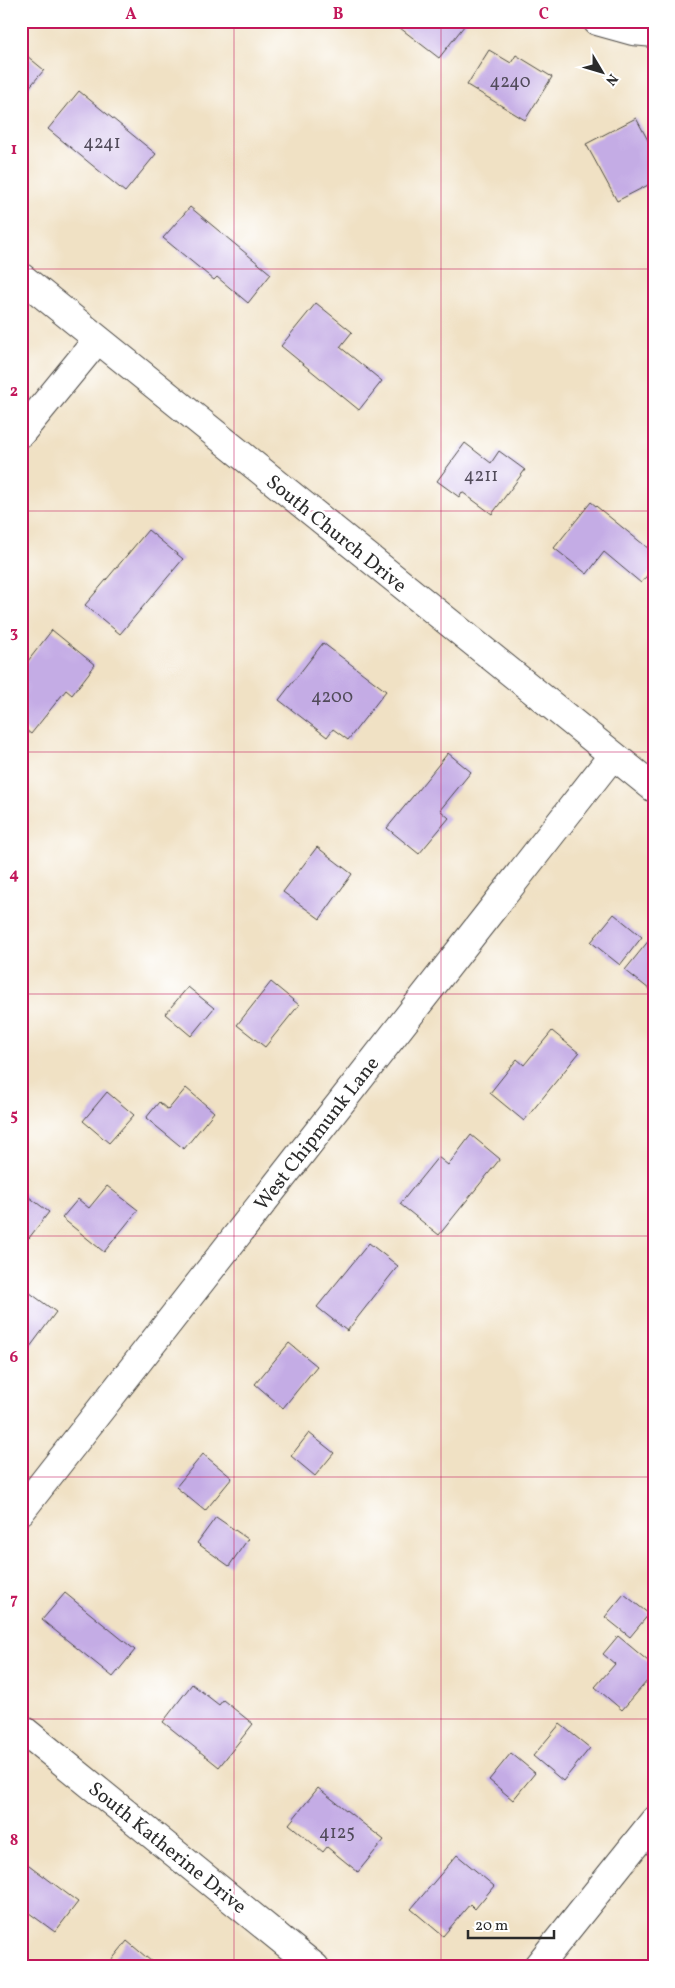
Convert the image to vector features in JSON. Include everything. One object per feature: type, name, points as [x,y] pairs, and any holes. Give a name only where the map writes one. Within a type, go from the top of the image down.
[{"type":"street","points":[[597,21],[633,31],[654,33]]},
{"type":"street","name":"South Church Drive","points":[[21,277],[654,788]]},
{"type":"street","points":[[21,433],[98,339]]},
{"type":"street","name":"West Chipmunk Lane","points":[[21,1511],[613,755]]},
{"type":"street","name":"South Katherine Drive","points":[[21,1728],[314,1967]]},
{"type":"street","points":[[537,1967],[654,1821]]},
{"type":"building","points":[[391,21],[468,21],[439,58]]},
{"type":"building","points":[[489,50],[511,63],[516,55],[552,77],[525,120],[467,85]]},
{"type":"building","points":[[21,51],[44,70],[21,97]]},
{"type":"building","points":[[79,91],[156,154],[125,192],[48,129]]},
{"type":"building","points":[[636,118],[650,144],[654,142],[654,182],[617,201],[586,144]]},
{"type":"building","points":[[190,207],[271,274],[248,303],[217,277],[214,280],[163,238]]},
{"type":"building","points":[[316,303],[352,332],[340,347],[382,381],[359,410],[281,346]]},
{"type":"building","points":[[465,443],[491,463],[499,451],[525,470],[492,514],[462,492],[459,497],[437,481]]},
{"type":"building","points":[[591,502],[654,553],[654,567],[641,583],[604,552],[587,574],[554,548]]},
{"type":"building","points":[[148,530],[183,559],[120,634],[85,605]]},
{"type":"building","points":[[52,630],[95,665],[72,695],[66,690],[31,734],[21,726],[21,670]]},
{"type":"building","points":[[323,643],[386,691],[348,740],[333,729],[327,737],[279,700]]},
{"type":"building","points":[[448,753],[471,772],[440,810],[449,818],[419,854],[387,828]]},
{"type":"building","points":[[317,847],[352,874],[320,919],[283,892]]},
{"type":"building","points":[[614,914],[642,937],[620,965],[591,942]]},
{"type":"building","points":[[654,934],[654,993],[625,970]]},
{"type":"building","points":[[271,982],[299,1005],[265,1047],[237,1025]]},
{"type":"building","points":[[188,987],[214,1008],[191,1036],[165,1014]]},
{"type":"building","points":[[552,1031],[579,1053],[524,1121],[490,1093],[517,1059],[524,1065]]},
{"type":"building","points":[[186,1088],[214,1112],[184,1149],[146,1118],[159,1102],[168,1110]]},
{"type":"building","points":[[107,1092],[134,1115],[109,1143],[83,1121]]},
{"type":"building","points":[[471,1135],[500,1159],[439,1235],[400,1204],[438,1157],[448,1165]]},
{"type":"building","points":[[107,1186],[138,1210],[104,1252],[62,1218],[78,1199],[89,1208]]},
{"type":"building","points":[[21,1191],[49,1212],[29,1238],[21,1232]]},
{"type":"building","points":[[369,1243],[398,1266],[347,1331],[317,1307]]},
{"type":"building","points":[[26,1290],[56,1312],[24,1355],[21,1353],[21,1296]]},
{"type":"building","points":[[289,1343],[317,1366],[283,1408],[255,1384]]},
{"type":"building","points":[[309,1433],[334,1453],[315,1476],[291,1456]]},
{"type":"building","points":[[203,1454],[232,1478],[205,1511],[176,1487]]},
{"type":"building","points":[[216,1517],[248,1539],[229,1566],[197,1543]]},
{"type":"building","points":[[65,1593],[135,1650],[113,1677],[42,1620]]},
{"type":"building","points":[[624,1594],[649,1614],[630,1637],[605,1617]]},
{"type":"building","points":[[618,1636],[654,1666],[654,1673],[622,1710],[595,1687],[615,1664],[603,1654]]},
{"type":"building","points":[[192,1684],[219,1705],[223,1700],[253,1724],[219,1767],[163,1722]]},
{"type":"building","points":[[560,1724],[590,1748],[563,1781],[533,1756]]},
{"type":"building","points":[[511,1753],[535,1773],[513,1800],[489,1780]]},
{"type":"building","points":[[318,1788],[384,1840],[358,1872],[327,1847],[323,1852],[289,1824]]},
{"type":"building","points":[[457,1855],[494,1886],[475,1909],[470,1904],[443,1936],[411,1909]]},
{"type":"building","points":[[21,1859],[78,1902],[55,1932],[21,1907],[25,1900],[21,1897]]},
{"type":"building","points":[[127,1941],[158,1967],[106,1967]]}]
